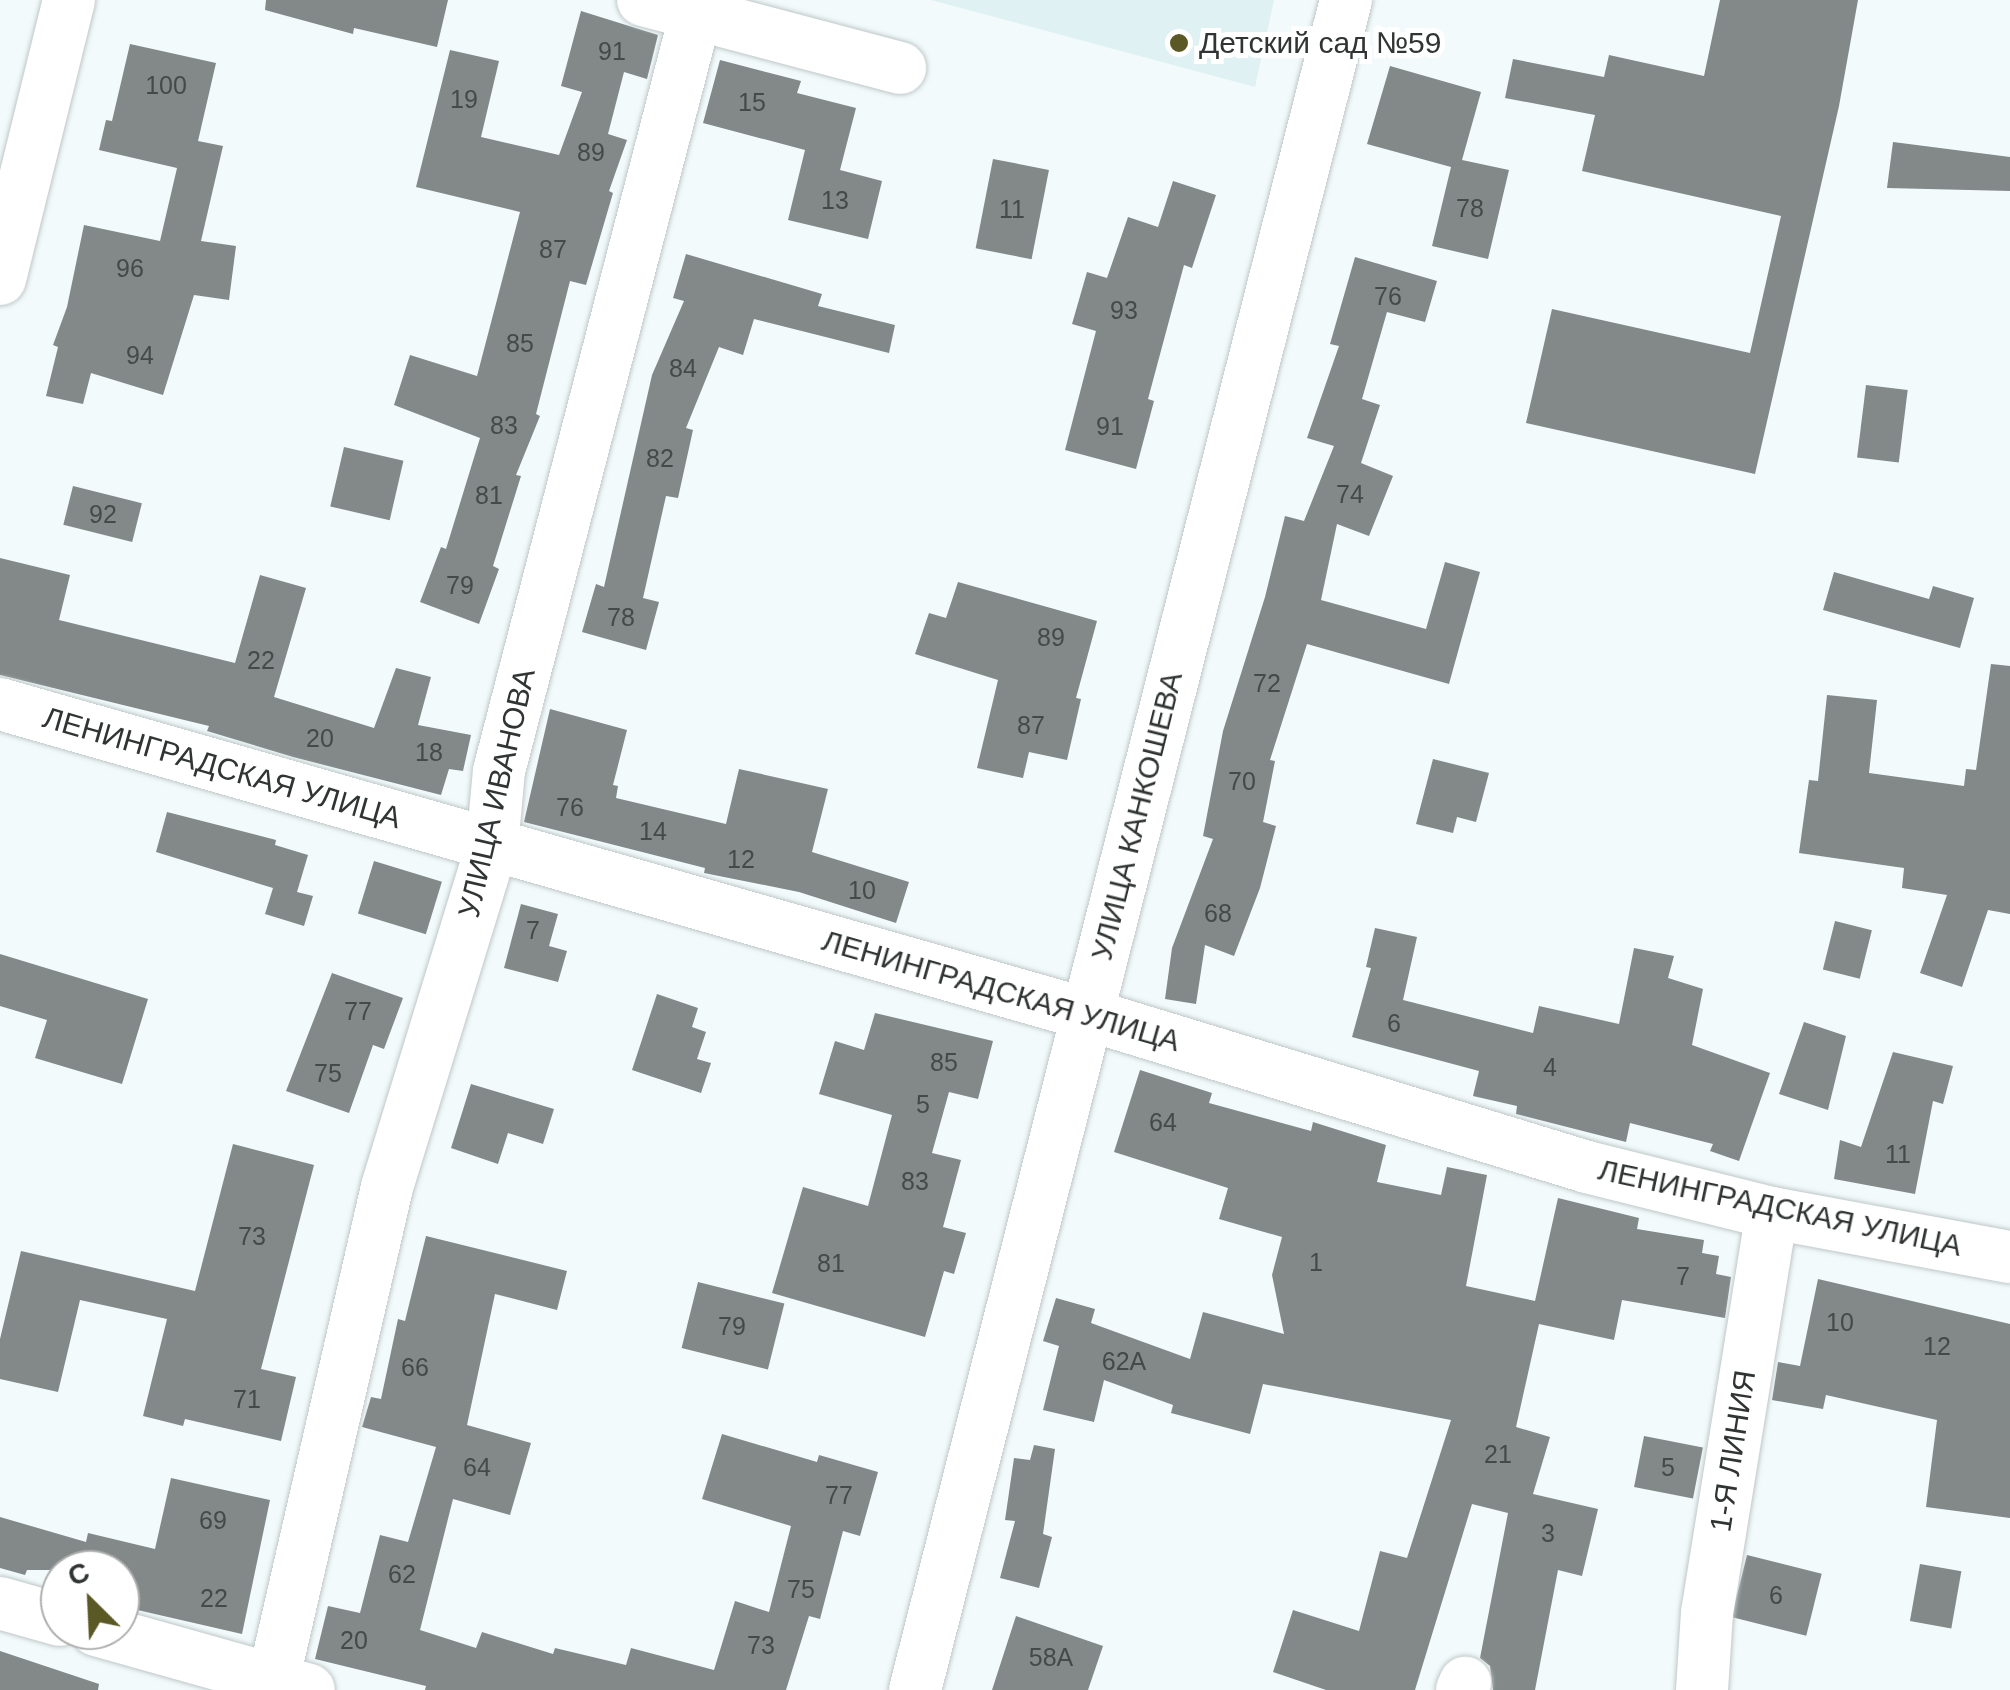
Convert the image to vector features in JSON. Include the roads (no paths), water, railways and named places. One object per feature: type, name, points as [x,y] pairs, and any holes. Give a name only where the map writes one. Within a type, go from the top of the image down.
[{"type":"street","points":[[0,279],[69,0]]},
{"type":"street","points":[[643,0],[900,68]]},
{"type":"street","name":"УЛИЦА КАНКОШЕВА","points":[[915,1690],[1346,0]]},
{"type":"street","name":"УЛИЦА ИВАНОВА","points":[[285,1687],[387,1186],[492,846],[499,771],[696,13]]},
{"type":"street","name":"ЛЕНИНГРАДСКАЯ УЛИЦА","points":[[0,704],[1086,1014],[1587,1167],[1772,1213],[2009,1249]]},
{"type":"street","name":"1-Я ЛИНИЯ","points":[[1702,1690],[1707,1613],[1772,1213]]},
{"type":"street","points":[[0,1603],[40,1614]]},
{"type":"street","points":[[140,1643],[285,1687]]},
{"type":"place","name":"Детский сад №59","points":[[1179,43]]}]
